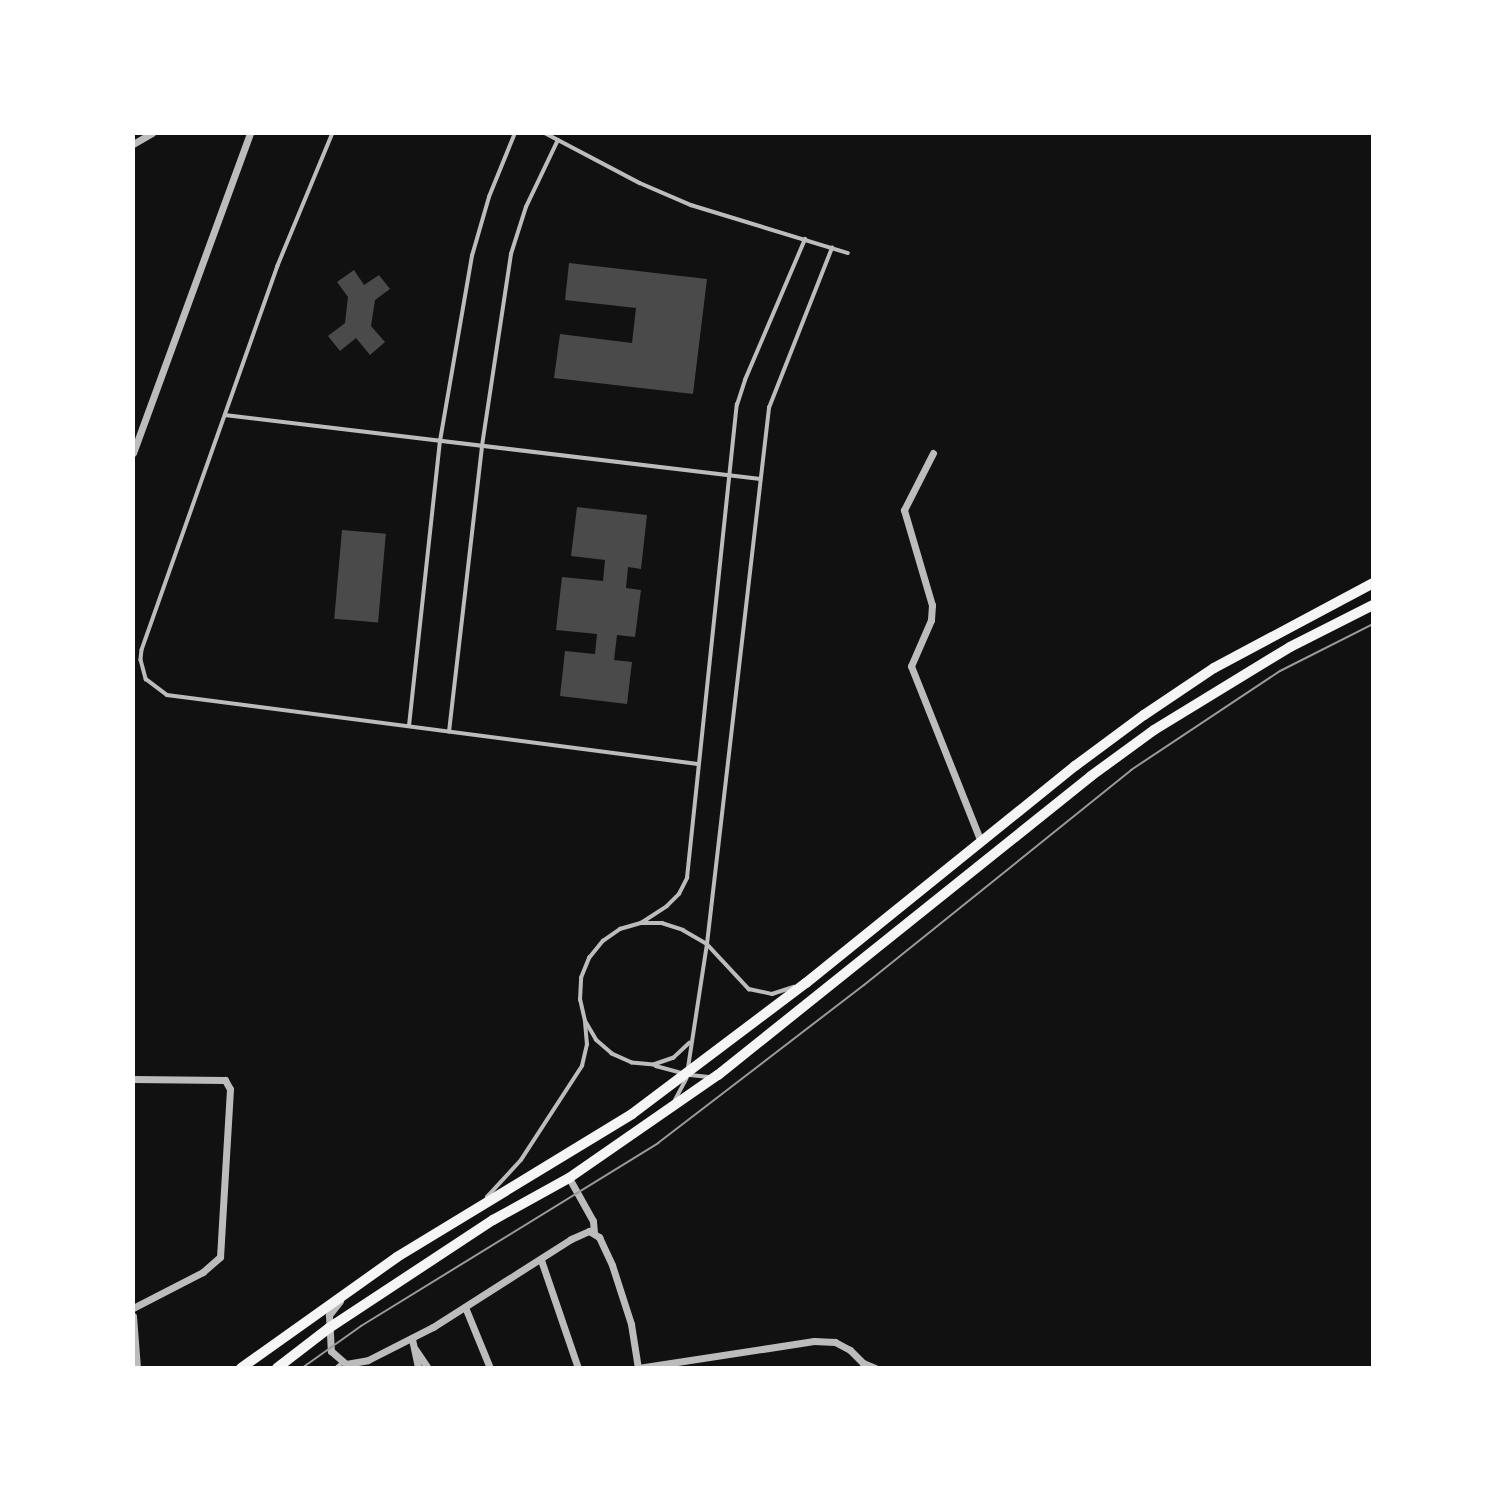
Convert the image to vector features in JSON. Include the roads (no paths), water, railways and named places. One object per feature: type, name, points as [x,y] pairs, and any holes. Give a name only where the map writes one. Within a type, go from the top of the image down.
[{"type":"main road","points":[[241,1368],[349,1288],[632,1114],[806,983],[1085,758],[1214,668],[1373,583]]},
{"type":"main road","points":[[277,1368],[329,1328],[493,1220],[569,1178],[666,1113],[718,1075],[1080,785],[1154,730],[1290,647],[1373,605]]},
{"type":"main road","points":[[558,1160],[569,1178]]},
{"type":"street","points":[[133,144],[152,133]]},
{"type":"street","points":[[133,453],[250,133]]},
{"type":"street","points":[[933,453],[904,510],[932,605],[931,620],[911,666],[981,842]]},
{"type":"street","points":[[133,1079],[225,1080],[230,1089],[220,1257],[203,1272],[133,1308]]},
{"type":"street","points":[[569,1178],[593,1221],[594,1233],[604,1245],[612,1265],[631,1324],[638,1368],[700,1364],[814,1341],[835,1342],[850,1350],[863,1363],[876,1368]]},
{"type":"street","points":[[349,1288],[329,1315],[330,1348],[339,1365],[368,1360],[412,1339],[584,1232],[594,1233]]},
{"type":"street","points":[[541,1260],[578,1368]]},
{"type":"street","points":[[465,1307],[490,1368]]},
{"type":"street","points":[[133,1316],[136,1368]]},
{"type":"street","points":[[412,1339],[418,1368]]},
{"type":"street","points":[[414,1348],[428,1368]]},
{"type":"lane","points":[[333,133],[278,266],[142,650],[141,660],[146,680],[167,695],[698,764]]},
{"type":"lane","points":[[409,726],[440,441],[472,256],[489,197],[515,133]]},
{"type":"lane","points":[[545,133],[640,183],[691,205],[848,253]]},
{"type":"lane","points":[[449,732],[482,446],[511,254],[526,207],[558,140]]},
{"type":"lane","points":[[480,1205],[521,1160],[582,1066],[587,1045],[580,1000],[581,978],[589,958],[603,941],[621,929],[641,923],[667,906],[679,894],[687,878],[737,405],[805,239]]},
{"type":"lane","points":[[666,1113],[681,1092],[687,1074],[707,944],[769,408],[831,247]]},
{"type":"lane","points":[[225,415],[760,479]]},
{"type":"lane","points":[[641,923],[662,923],[683,930],[707,944],[739,982],[759,993],[772,993],[806,983]]},
{"type":"lane","points":[[585,1021],[596,1040],[612,1054],[632,1063],[654,1065],[701,1078],[718,1075]]},
{"type":"lane","points":[[654,1065],[674,1058],[692,1042]]},
{"type":"tram line","points":[[302,1368],[361,1326],[658,1143],[864,985],[1131,770],[1280,671],[1373,624]]}]
